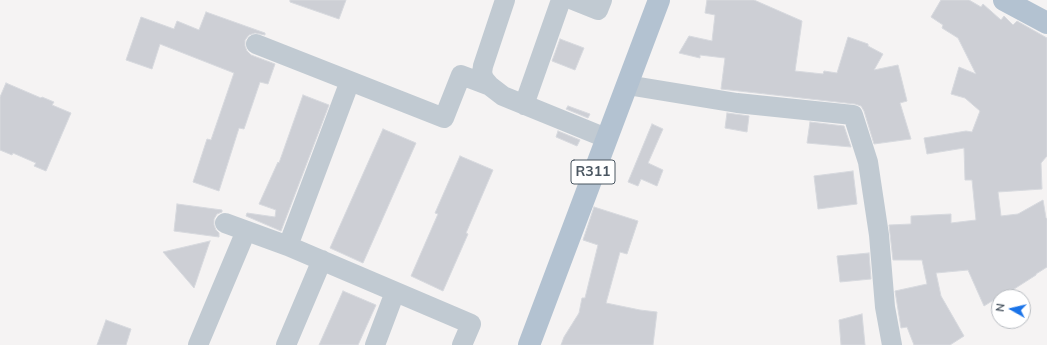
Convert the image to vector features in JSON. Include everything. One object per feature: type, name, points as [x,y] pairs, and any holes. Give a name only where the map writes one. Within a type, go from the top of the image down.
[{"type":"main road","name":"R311","points":[[528,345],[659,0]]},
{"type":"main road","points":[[1009,1],[1047,23]]},
{"type":"street","points":[[505,0],[483,66],[482,73],[484,79],[490,86],[503,96],[606,138]]},
{"type":"street","points":[[524,105],[561,0]]},
{"type":"street","points":[[572,0],[598,10],[602,0]]},
{"type":"street","points":[[256,44],[444,118],[461,76],[490,86]]},
{"type":"street","points":[[288,246],[350,81]]},
{"type":"street","points":[[627,85],[737,103],[853,115],[868,162],[879,235],[885,306],[892,345]]},
{"type":"street","points":[[225,223],[322,260],[470,324],[462,345]]},
{"type":"street","points":[[198,345],[246,231]]},
{"type":"street","points":[[286,345],[322,260]]},
{"type":"street","points":[[374,345],[396,292]]},
{"type":"building","points":[[290,0],[346,0],[339,19],[290,2]]},
{"type":"building","points":[[707,0],[754,0],[802,21],[795,71],[823,74],[824,71],[837,73],[848,37],[868,44],[868,46],[883,54],[874,70],[898,65],[907,101],[900,103],[911,139],[874,144],[864,111],[861,106],[855,104],[721,89],[725,58],[700,55],[700,58],[679,53],[689,36],[712,41],[715,15],[705,13]]},
{"type":"building","points":[[941,0],[969,0],[981,7],[983,4],[1001,20],[1004,16],[1013,25],[1017,21],[1047,38],[1047,156],[1041,163],[1042,189],[998,192],[1001,216],[1018,214],[1043,200],[1047,219],[1047,267],[1014,289],[991,289],[991,302],[984,306],[968,270],[936,273],[941,296],[964,336],[950,345],[914,345],[907,327],[901,328],[895,291],[927,284],[922,260],[893,260],[889,225],[911,224],[911,216],[951,214],[951,223],[976,220],[972,180],[965,180],[964,148],[927,154],[924,138],[966,131],[972,132],[980,111],[965,98],[951,94],[959,67],[976,74],[958,38],[942,28],[943,25],[931,17]]},
{"type":"building","points":[[206,12],[265,33],[265,35],[255,33],[249,35],[245,40],[245,46],[251,55],[275,64],[268,84],[260,82],[244,129],[239,128],[219,191],[193,182],[207,139],[211,140],[234,73],[160,44],[152,69],[126,60],[141,17],[174,29],[177,21],[199,30]]},
{"type":"building","points":[[560,39],[584,48],[575,70],[552,61]]},
{"type":"building","points":[[6,83],[54,102],[52,105],[71,113],[46,171],[34,166],[36,163],[13,153],[12,155],[0,150],[0,97]]},
{"type":"building","points":[[303,95],[329,105],[281,231],[246,216],[247,213],[275,217],[276,210],[259,204],[278,162],[279,163]]},
{"type":"building","points":[[568,106],[590,114],[588,118],[566,109]]},
{"type":"building","points":[[727,113],[749,116],[747,132],[725,128]]},
{"type":"building","points":[[810,122],[844,126],[851,147],[807,143]]},
{"type":"building","points":[[652,124],[663,129],[648,163],[663,170],[657,186],[641,179],[638,186],[628,182]]},
{"type":"building","points":[[383,129],[416,143],[363,263],[330,248]]},
{"type":"building","points":[[558,131],[580,140],[577,146],[556,137]]},
{"type":"building","points":[[460,156],[493,170],[466,233],[468,234],[443,291],[411,276],[438,214],[435,213]]},
{"type":"building","points":[[853,171],[857,204],[818,209],[814,176]]},
{"type":"building","points":[[177,204],[222,210],[222,212],[217,214],[214,219],[214,225],[219,233],[219,237],[174,231]]},
{"type":"building","points":[[594,207],[638,221],[627,254],[620,252],[606,303],[657,312],[653,345],[561,345],[564,337],[579,313],[582,298],[585,298],[598,245],[583,240]]},
{"type":"building","points":[[210,241],[194,288],[163,252]]},
{"type":"building","points":[[869,253],[871,279],[840,282],[837,256]]},
{"type":"building","points":[[343,291],[376,305],[358,345],[319,345]]},
{"type":"building","points":[[862,314],[865,345],[841,345],[839,320]]},
{"type":"building","points":[[106,320],[131,329],[126,345],[97,345]]}]
